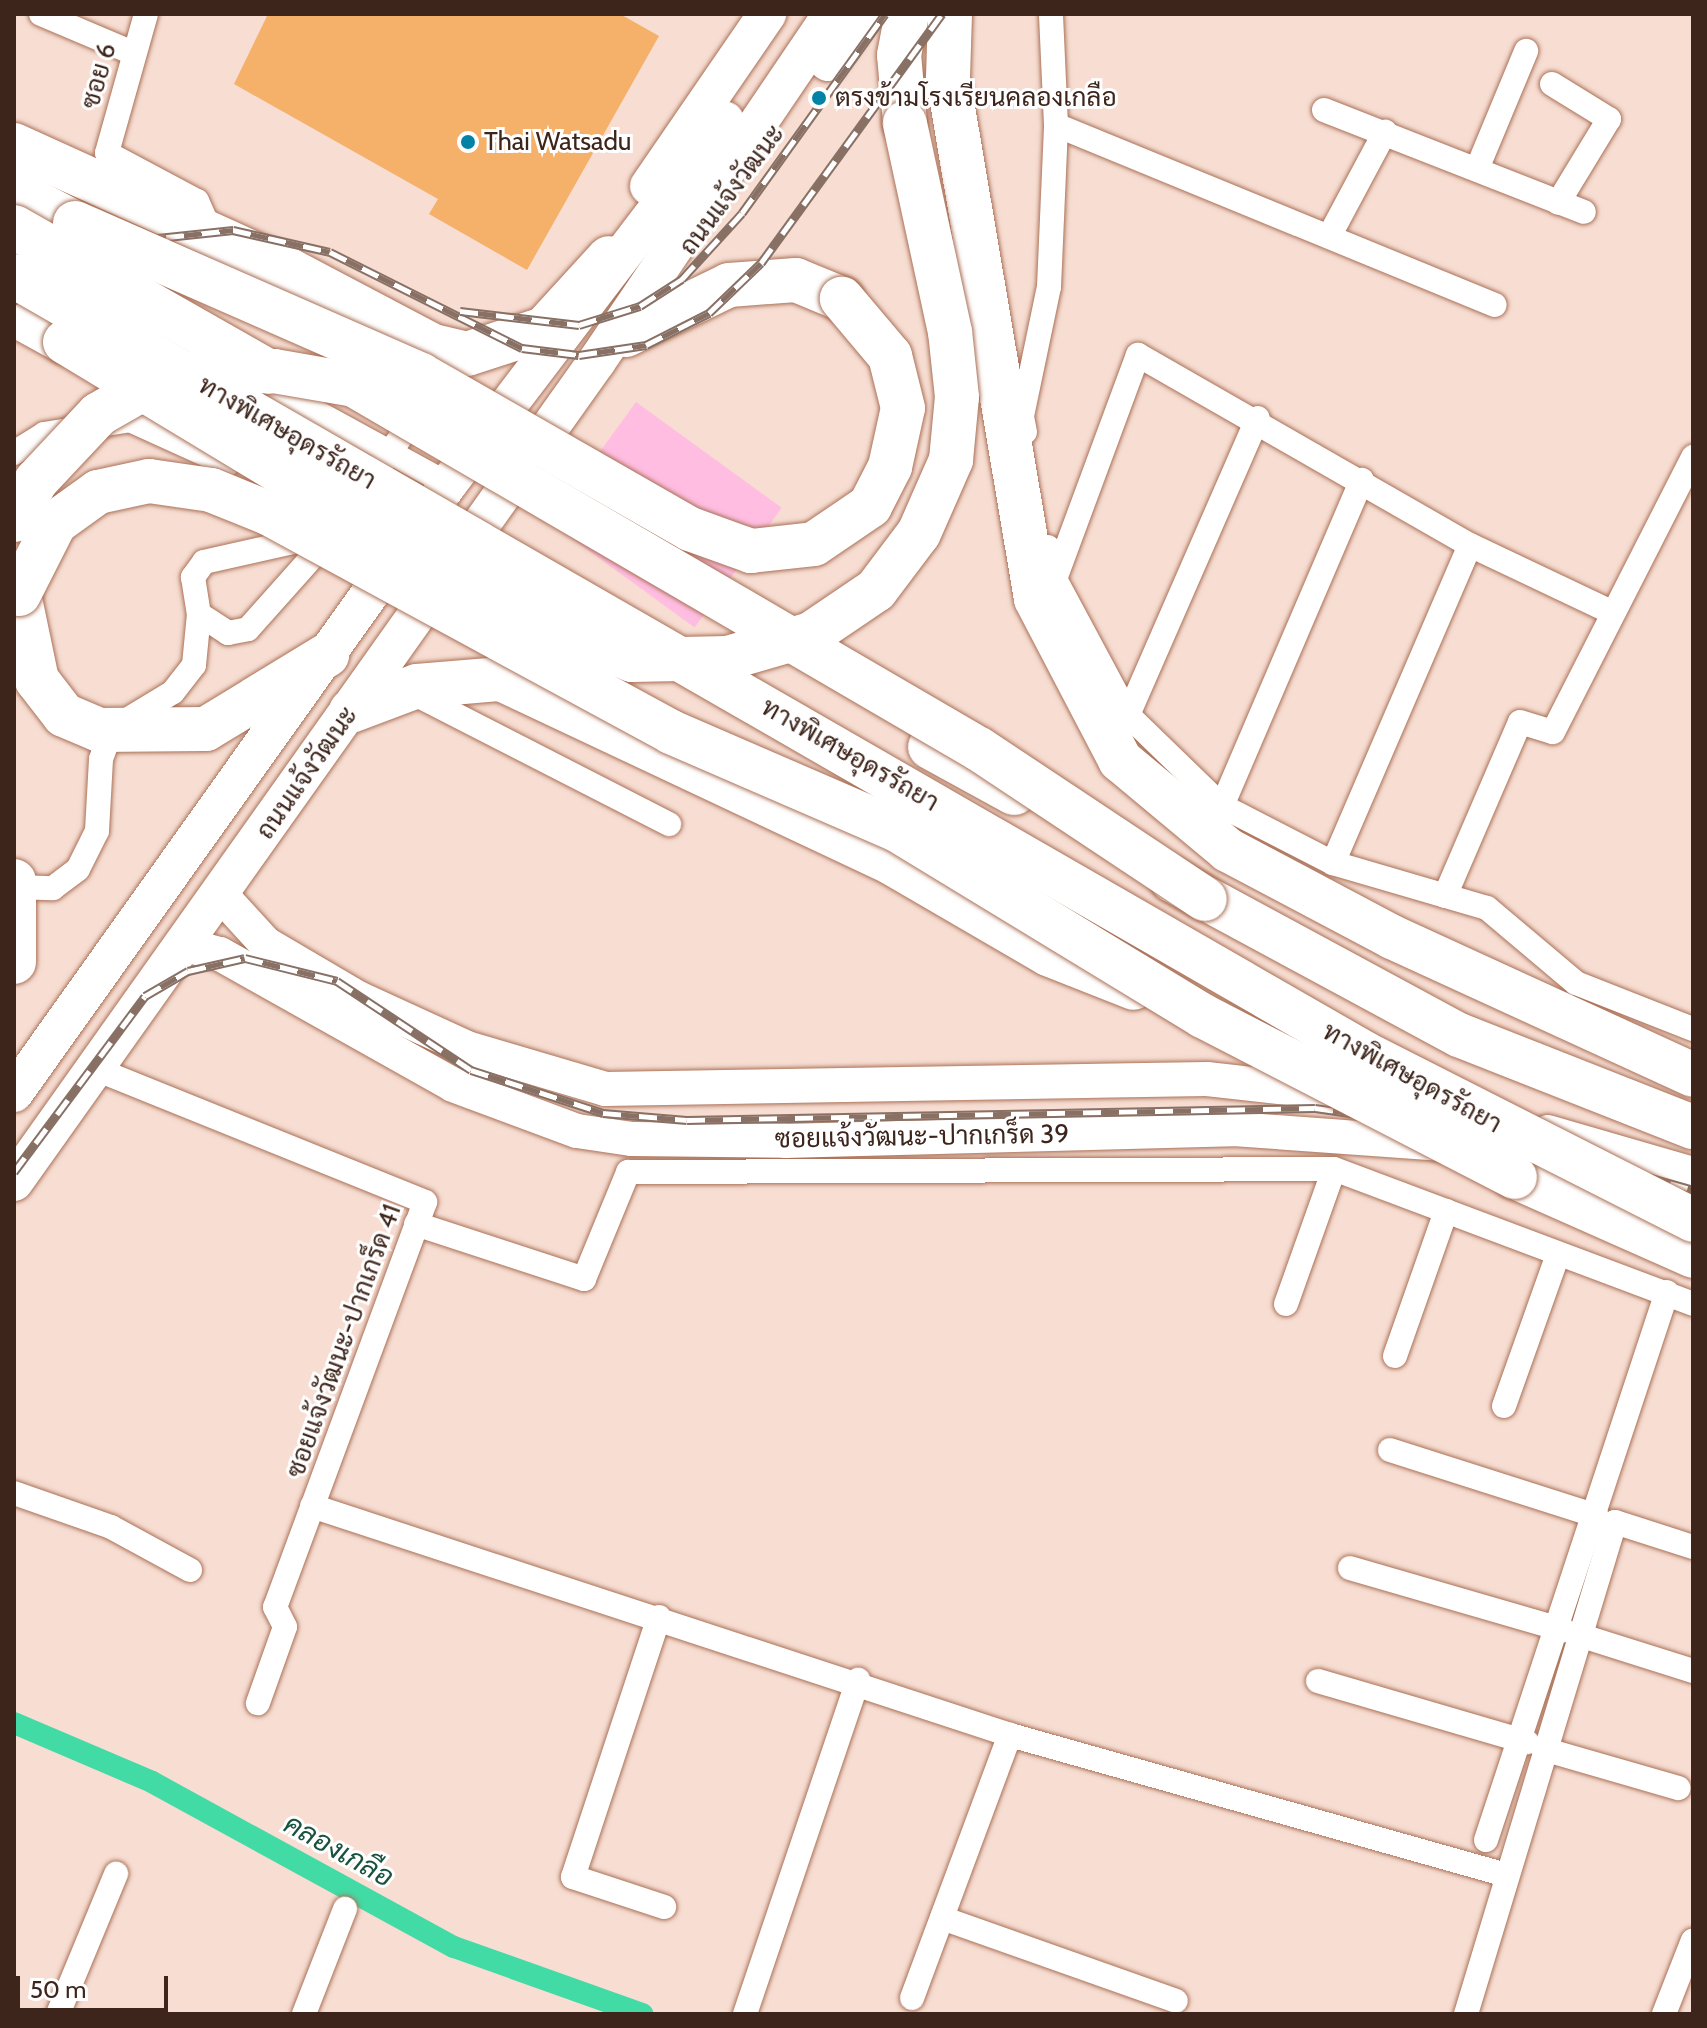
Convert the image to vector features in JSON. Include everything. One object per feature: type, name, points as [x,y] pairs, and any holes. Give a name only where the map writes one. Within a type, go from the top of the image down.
[{"type":"highway","points":[[14,314],[512,612],[632,660],[728,658],[811,634],[876,590],[919,533],[951,460],[957,397],[950,332],[905,123],[899,55],[907,14]]},
{"type":"highway","points":[[950,14],[948,78],[1036,599],[1120,760],[1228,850],[1392,937],[1693,1075]]},
{"type":"highway","points":[[14,145],[212,235],[433,346],[467,354],[522,342],[563,311],[609,258]]},
{"type":"highway","points":[[14,191],[75,223],[421,375],[690,529],[751,551],[814,544],[870,506],[890,467],[903,408],[890,356],[842,299],[796,280],[729,285],[611,348]]},
{"type":"highway","name":"ทางพิเศษอุดรรัถยา","points":[[16,246],[1205,899],[1459,1035],[1693,1127]]},
{"type":"highway","name":"ทางพิเศษอุดรรัถยา","points":[[16,246],[1366,1054],[1693,1220]]},
{"type":"highway","points":[[14,520],[36,481],[99,414],[146,387],[200,373],[274,371],[354,385],[979,749],[1205,899]]},
{"type":"highway","points":[[327,655],[206,729],[159,735],[112,729],[64,715],[37,680],[19,594],[55,523],[98,492],[149,481],[211,490],[268,513],[671,732],[897,830],[1203,1016],[1394,1119],[1693,1256]]},
{"type":"highway","points":[[351,711],[406,690],[468,676],[535,691],[890,862],[1048,954],[1203,1016]]},
{"type":"highway","points":[[14,884],[14,962]]},
{"type":"main road","name":"ถนนแจ้งวัฒนะ","points":[[580,311],[683,130],[767,14]]},
{"type":"main road","name":"ถนนแจ้งวัฒนะ","points":[[14,1093],[448,484],[802,14]]},
{"type":"main road","name":"ถนนแจ้งวัฒนะ","points":[[611,348],[832,14]]},
{"type":"main road","name":"ถนนแจ้งวัฒนะ","points":[[14,1182],[222,896],[611,348],[863,14]]},
{"type":"main road","name":"ซอยแจ้งวัฒนะ-ปากเกร็ด 39","points":[[222,896],[266,944],[358,998],[533,1071],[605,1089],[657,1092],[1207,1079],[1460,1107],[1693,1174]]},
{"type":"main road","name":"ซอยแจ้งวัฒนะ-ปากเกร็ด 39","points":[[186,945],[220,954],[334,1023],[520,1113],[632,1139],[1233,1129],[1473,1146],[1693,1212]]},
{"type":"main road","points":[[520,1113],[533,1071]]},
{"type":"street","points":[[41,14],[133,53]]},
{"type":"street","name":"ซอย 6","points":[[146,14],[107,153],[197,201],[212,235]]},
{"type":"street","points":[[1051,14],[1056,125],[1049,287],[1022,416],[1055,579],[1128,715],[1222,806],[1333,863],[1487,908],[1576,983],[1693,1029]]},
{"type":"street","points":[[1477,169],[1526,51]]},
{"type":"street","points":[[1552,84],[1609,119],[1558,203]]},
{"type":"street","points":[[1324,110],[1584,212]]},
{"type":"street","points":[[1056,125],[1331,233],[1494,305]]},
{"type":"street","points":[[1331,233],[1385,132]]},
{"type":"street","points":[[16,246],[334,424],[373,453],[448,484]]},
{"type":"street","points":[[14,453],[44,434],[130,420],[173,435],[289,497],[330,507],[373,453],[440,379],[433,346]]},
{"type":"street","points":[[1055,579],[1138,355],[1258,418],[1470,545],[1613,613]]},
{"type":"street","points":[[1128,715],[1258,418]]},
{"type":"street","points":[[199,614],[219,630],[248,629],[341,521],[373,453]]},
{"type":"street","points":[[1445,896],[1520,722],[1553,732],[1693,457]]},
{"type":"street","points":[[1222,806],[1362,480]]},
{"type":"street","points":[[14,884],[53,888],[78,869],[97,831],[101,759],[112,729],[173,692],[194,665],[199,614],[193,577],[204,562],[296,544],[341,521]]},
{"type":"street","points":[[1333,863],[1470,545]]},
{"type":"street","points":[[406,690],[669,824]]},
{"type":"street","name":"ซอยแจ้งวัฒนะ-ปากเกร็ด 41","points":[[96,1069],[425,1202],[275,1607],[285,1627],[258,1703]]},
{"type":"street","points":[[416,1224],[584,1279],[628,1172],[1334,1169],[1693,1304]]},
{"type":"street","points":[[1286,1304],[1334,1169]]},
{"type":"street","points":[[1395,1356],[1446,1211]]},
{"type":"street","points":[[1504,1406],[1558,1254]]},
{"type":"street","points":[[1486,1840],[1529,1743],[1667,1292]]},
{"type":"street","points":[[1390,1450],[1693,1547]]},
{"type":"street","points":[[14,1493],[111,1527],[190,1570]]},
{"type":"street","points":[[312,1506],[858,1680],[1010,1735],[1503,1874]]},
{"type":"street","points":[[1350,1568],[1565,1630],[1693,1671]]},
{"type":"street","points":[[659,1617],[573,1877],[664,1907]]},
{"type":"street","points":[[745,2014],[858,1680]]},
{"type":"street","points":[[1318,1681],[1678,1788]]},
{"type":"street","points":[[912,1998],[1010,1735]]},
{"type":"street","points":[[1466,2014],[1506,1886],[1503,1874],[1529,1743]]},
{"type":"street","points":[[58,2014],[116,1874]]},
{"type":"street","points":[[304,2014],[345,1909]]},
{"type":"street","points":[[942,1918],[1176,2001]]},
{"type":"street","points":[[1664,2014],[1693,1940]]},
{"type":"shaded area","points":[[636,402],[782,508],[695,628],[549,522]]},
{"type":"building","name":"Thai Watsadu","points":[[268,14],[620,14],[659,36],[527,270],[429,214],[438,199],[234,84]]},
{"type":"waterway","name":"คลองเกลือ","points":[[14,1723],[152,1782],[454,1947],[642,2014]]},
{"type":"railway","points":[[460,311],[579,325],[640,306],[682,279],[742,213],[885,14]]},
{"type":"railway","points":[[14,301],[60,269],[130,241],[233,230],[330,252],[522,348],[579,355],[646,345],[709,313],[761,263],[942,14]]},
{"type":"railway","points":[[14,1172],[145,996],[188,971],[245,958],[337,981],[471,1070],[603,1113],[687,1120],[1315,1108],[1497,1134],[1693,1190]]},
{"type":"place","name":"ตรงข้ามโรงเรียนคลองเกลือ","points":[[819,98]]},
{"type":"place","name":"Thai Watsadu","points":[[468,142]]}]
